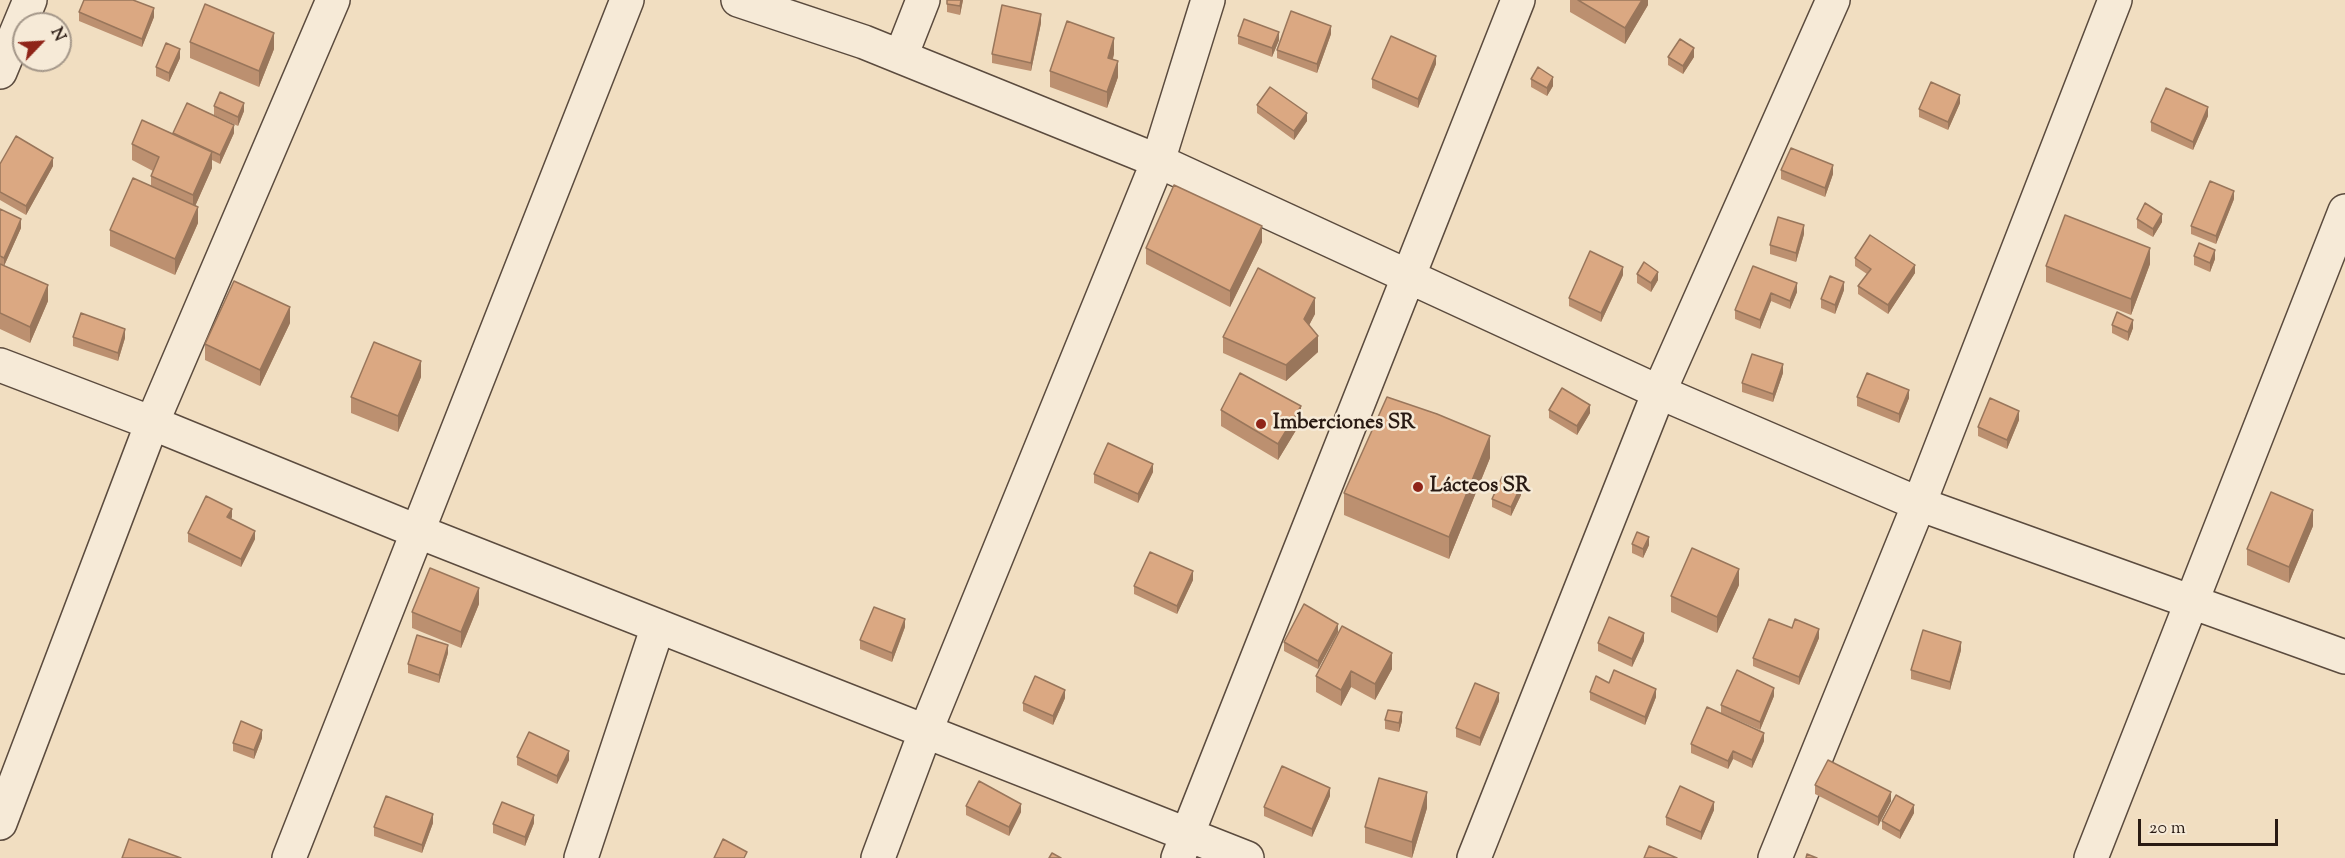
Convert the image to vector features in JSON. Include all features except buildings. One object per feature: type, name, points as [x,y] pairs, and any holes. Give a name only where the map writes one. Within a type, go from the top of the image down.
[{"type":"street","points":[[0,72],[30,0]]},
{"type":"street","points":[[0,823],[152,423],[333,0]]},
{"type":"street","points":[[290,858],[627,0]]},
{"type":"street","points":[[738,0],[901,56],[1158,161],[1659,392],[1919,504],[2345,657]]},
{"type":"street","points":[[901,56],[923,0]]},
{"type":"street","points":[[878,858],[926,730],[1158,161],[1208,0]]},
{"type":"street","points":[[1182,846],[1410,277],[1518,0]]},
{"type":"street","points":[[1474,858],[1659,392],[1833,0]]},
{"type":"street","points":[[1775,858],[1919,504],[2115,0]]},
{"type":"street","points":[[2091,858],[2345,211]]},
{"type":"street","points":[[0,365],[926,730],[1182,846],[1247,858]]},
{"type":"street","points":[[581,858],[658,626]]},
{"type":"place","name":"Imberciones SR","points":[[1261,424]]},
{"type":"place","name":"Lácteos SR","points":[[1418,487]]}]
